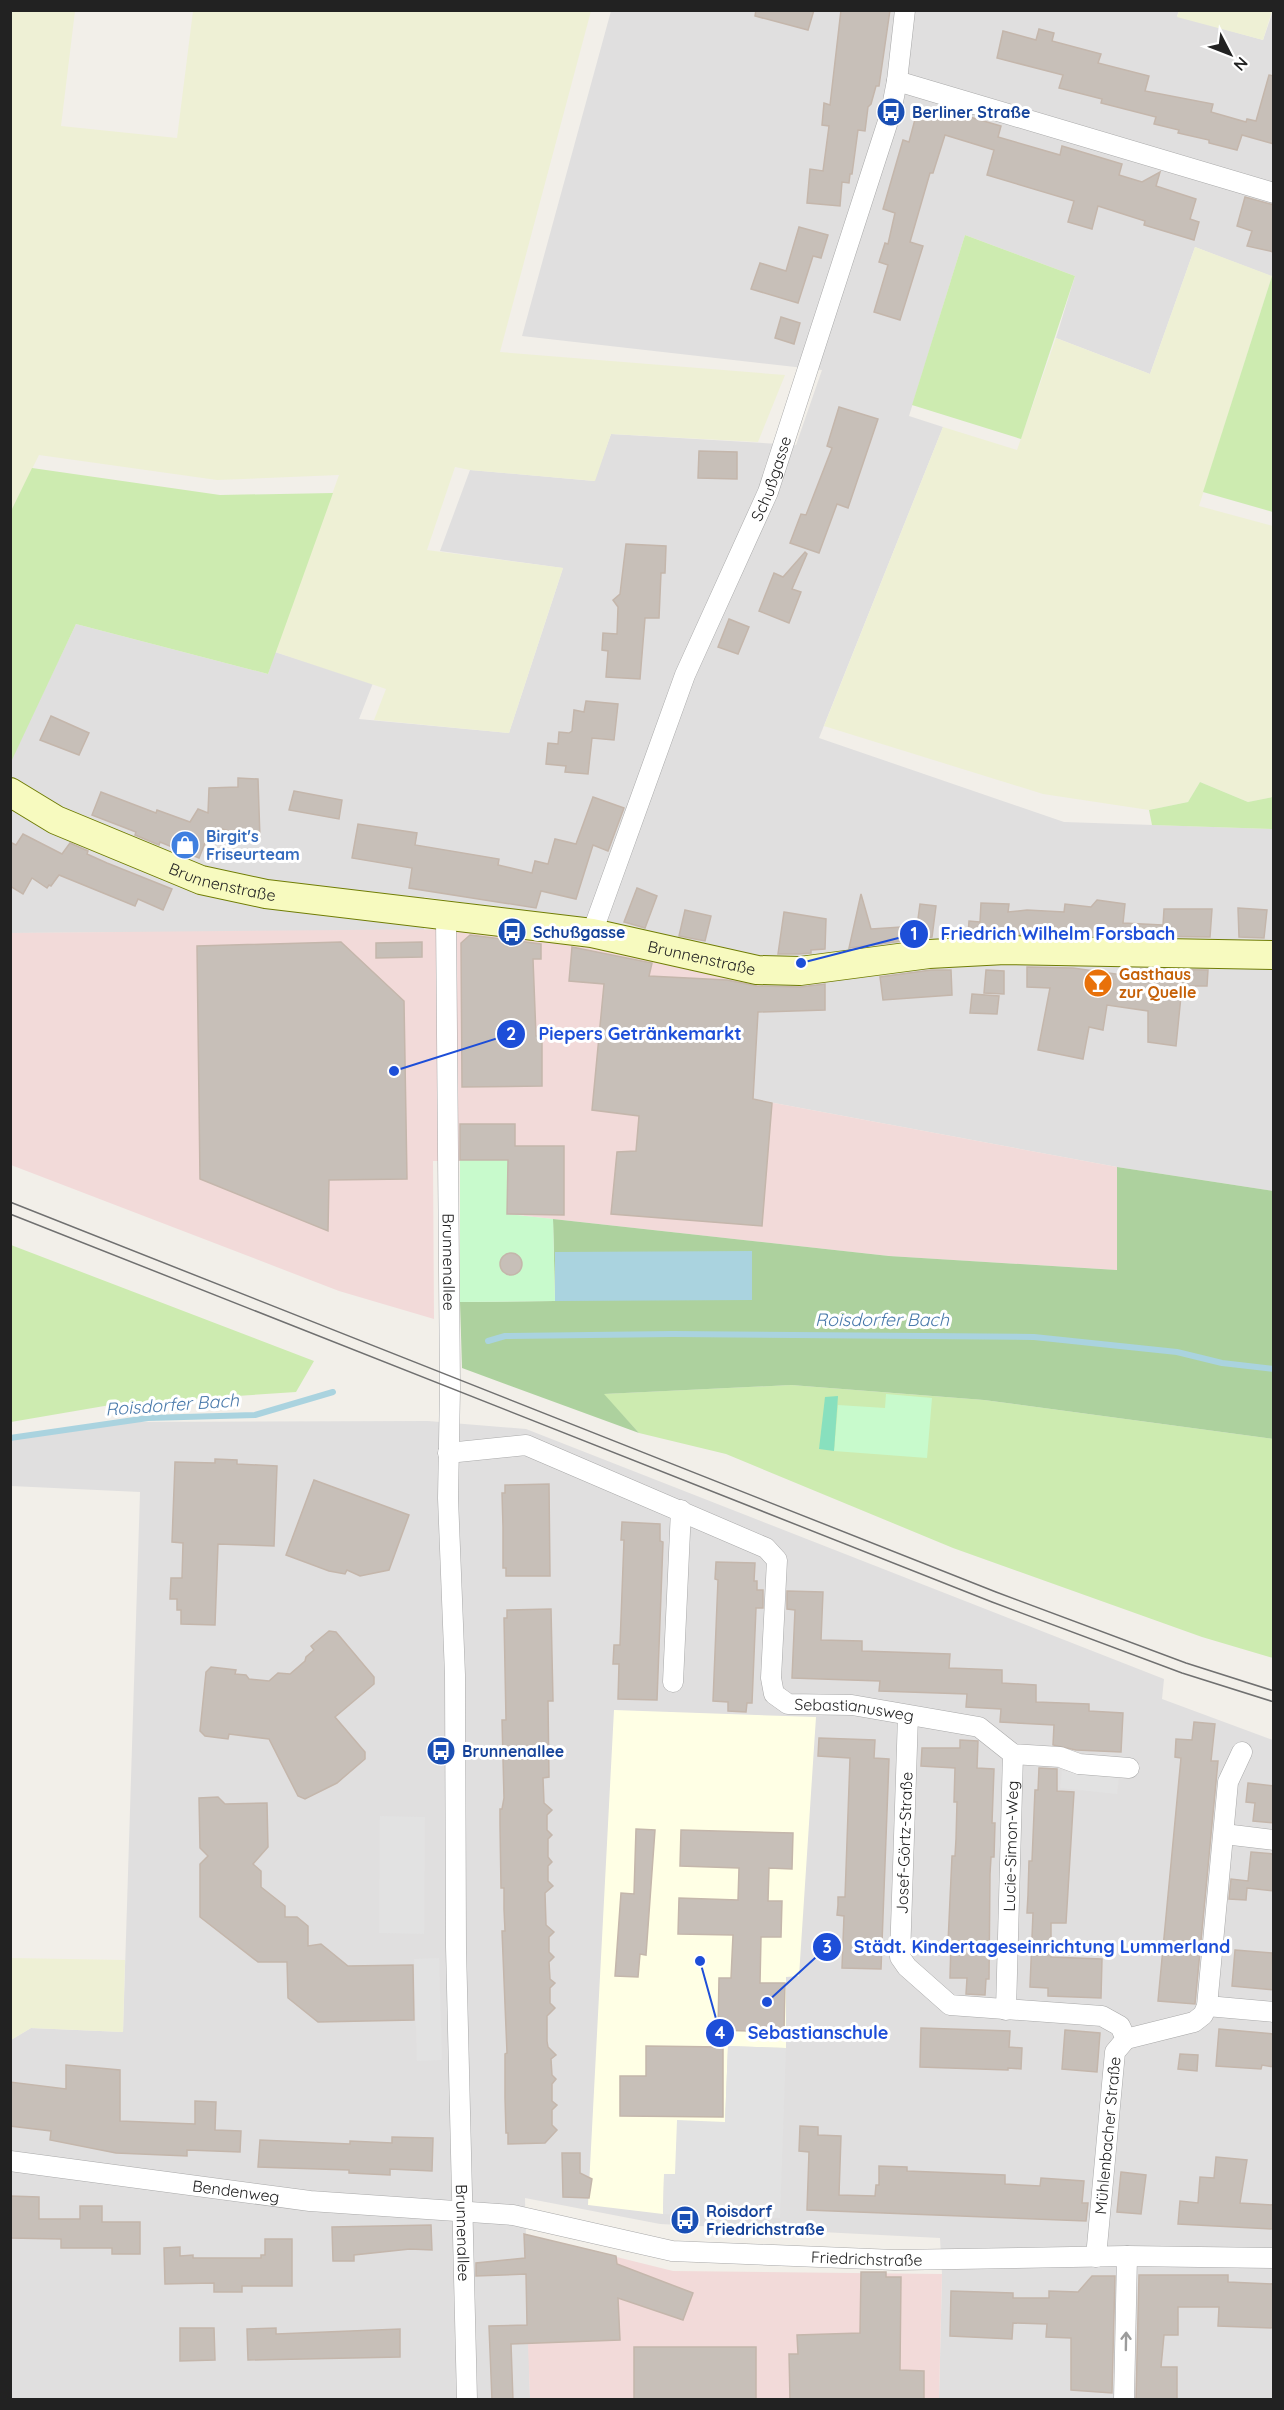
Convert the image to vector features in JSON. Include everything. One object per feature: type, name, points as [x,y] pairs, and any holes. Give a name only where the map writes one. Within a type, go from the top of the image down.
[{"type":"street","name":"Schußgasse","points":[[592,933],[684,675],[768,492],[891,112],[905,10]]},
{"type":"street","points":[[897,81],[1274,192]]},
{"type":"street","name":"Brunnenstraße","points":[[10,792],[56,820],[201,880],[266,894],[592,933],[758,970],[800,971],[929,954],[1005,950],[1274,956]]},
{"type":"street","name":"Brunnenallee","points":[[446,916],[450,1388],[447,1453],[455,1675],[456,1947],[467,2400]]},
{"type":"street","name":"Sebastianusweg","points":[[447,1453],[526,1445],[766,1548],[777,1560],[771,1678],[774,1694],[788,1704],[852,1705],[979,1727],[1013,1754]]},
{"type":"street","points":[[673,1682],[681,1510]]},
{"type":"street","name":"Josef-Görtz-Straße","points":[[909,1716],[900,1957],[907,1967],[950,2006],[1006,2010]]},
{"type":"street","points":[[1242,1752],[1228,1782],[1207,2006],[1274,2012]]},
{"type":"street","points":[[1013,1754],[1060,1757],[1079,1764],[1129,1768]]},
{"type":"street","name":"Lucie-Simon-Weg","points":[[1006,2010],[1013,1754]]},
{"type":"street","points":[[1224,1834],[1274,1840]]},
{"type":"street","name":"Mühlenbacher Straße","points":[[1096,2258],[1115,2052],[1126,2039],[1194,2022],[1203,2014],[1207,2006]]},
{"type":"street","points":[[1006,2010],[1102,2016],[1120,2026],[1126,2039]]},
{"type":"street","name":"Bendenweg","points":[[10,2161],[310,2201],[464,2212]]},
{"type":"street","name":"Friedrichstraße","points":[[464,2212],[513,2215],[672,2251],[895,2260],[1127,2256],[1274,2258]]},
{"type":"street","points":[[1124,2400],[1127,2256]]},
{"type":"shaded area","points":[[1179,10],[1177,16],[1263,40],[1273,11],[1273,277],[1195,247],[1150,374],[1056,338],[1075,276],[965,235],[909,416],[943,427],[819,738],[1064,822],[1273,829],[1273,1191],[1117,1167],[753,1099],[759,982],[582,919],[424,897],[424,931],[11,933],[10,762],[76,624],[268,674],[275,652],[373,683],[359,719],[509,733],[563,568],[440,551],[470,470],[594,481],[611,434],[796,445],[822,370],[522,336],[611,11]]},
{"type":"shaded area","points":[[1179,10],[1272,11],[1263,40],[1177,17]]},
{"type":"shaded area","points":[[11,11],[75,11],[61,126],[177,138],[193,11],[591,11],[500,352],[785,375],[758,442],[611,434],[595,481],[455,467],[427,550],[563,568],[509,733],[374,720],[386,689],[275,652],[339,475],[217,480],[39,455],[11,511]]},
{"type":"shaded area","points":[[1195,247],[1272,276],[1199,506],[1273,526],[1273,797],[1248,802],[1200,782],[1188,802],[1149,810],[1043,794],[824,726],[943,427],[1017,450],[1056,338],[1150,374]]},
{"type":"shaded area","points":[[464,929],[613,950],[759,981],[753,1099],[1117,1167],[1118,1270],[889,1256],[507,1214],[508,1161],[433,1161],[434,1319],[339,1291],[11,1165],[10,933]]},
{"type":"shaded area","points":[[428,1421],[526,1429],[1164,1679],[1162,1699],[1273,1740],[1273,2399],[939,2399],[942,2274],[940,2238],[660,2224],[525,2198],[530,2399],[11,2399],[11,2040],[31,2028],[123,2032],[140,1492],[11,1486],[11,1439],[127,1422]]},
{"type":"shaded area","points":[[614,1710],[816,1717],[799,1976],[786,1977],[786,2048],[728,2046],[725,2122],[675,2175],[664,2175],[663,2214],[588,2205]]},
{"type":"shaded area","points":[[1062,1771],[1119,1776],[1117,1794],[1060,1788]]},
{"type":"shaded area","points":[[380,1816],[425,1817],[424,1934],[379,1933]]},
{"type":"shaded area","points":[[11,1958],[125,1960],[123,2032],[31,2028],[11,2040]]},
{"type":"shaded area","points":[[439,1958],[442,2060],[417,2061],[414,1959]]},
{"type":"shaded area","points":[[728,2046],[786,2048],[780,2218],[663,2214],[664,2174],[675,2174],[677,2120],[725,2122]]},
{"type":"shaded area","points":[[524,2234],[673,2271],[942,2274],[939,2399],[530,2399]]},
{"type":"green space","points":[[965,235],[1075,276],[1021,439],[912,405]]},
{"type":"green space","points":[[1272,276],[1274,277],[1273,512],[1203,492]]},
{"type":"green space","points":[[32,468],[220,495],[333,493],[268,674],[76,624],[11,762],[11,511]]},
{"type":"green space","points":[[1200,782],[1248,802],[1273,797],[1273,829],[1152,825],[1149,810],[1188,802]]},
{"type":"green space","points":[[460,1160],[508,1160],[508,1214],[553,1219],[555,1301],[460,1302]]},
{"type":"green space","points":[[1117,1167],[1273,1191],[1273,1439],[984,1400],[791,1385],[604,1394],[639,1433],[462,1368],[460,1302],[555,1301],[553,1219],[889,1256],[1117,1270]]},
{"type":"green space","points":[[10,1245],[314,1361],[296,1392],[116,1404],[11,1422]]},
{"type":"green space","points":[[791,1385],[984,1400],[1273,1439],[1273,1658],[1202,1637],[953,1548],[726,1454],[639,1433],[603,1394]]},
{"type":"green space","points":[[886,1394],[932,1398],[927,1458],[834,1451],[838,1405],[885,1408]]},
{"type":"green space","points":[[838,1396],[834,1451],[819,1449],[825,1397]]},
{"type":"water","points":[[752,1251],[752,1300],[555,1301],[555,1252]]},
{"type":"building","points":[[756,10],[814,10],[808,30],[755,16]]},
{"type":"building","points":[[841,10],[890,10],[879,86],[876,86],[868,107],[865,131],[858,130],[852,174],[850,174],[849,183],[842,182],[840,206],[807,203],[810,169],[823,171],[829,126],[822,125],[824,103],[830,105]]},
{"type":"building","points":[[1039,29],[1054,33],[1052,41],[1101,54],[1098,63],[1149,76],[1145,91],[1213,104],[1211,112],[1246,122],[1247,119],[1256,121],[1269,75],[1274,76],[1274,144],[1242,135],[1237,150],[1209,143],[1209,140],[1178,133],[1179,130],[1154,124],[1156,117],[1101,103],[1102,99],[1059,88],[1063,75],[997,58],[1003,31],[1036,40]]},
{"type":"building","points":[[918,108],[940,115],[942,109],[1001,126],[998,137],[1060,155],[1062,146],[1122,164],[1119,175],[1142,182],[1160,172],[1156,186],[1196,199],[1190,219],[1199,222],[1194,240],[1144,225],[1145,221],[1098,206],[1092,229],[1068,222],[1074,201],[987,175],[994,150],[945,135],[933,173],[930,173],[910,242],[923,246],[900,320],[874,312],[888,265],[879,262],[885,243],[888,244],[895,213],[883,209],[903,140],[909,142]]},
{"type":"building","points":[[1245,197],[1274,205],[1274,252],[1247,246],[1252,231],[1237,226]]},
{"type":"building","points":[[799,227],[828,235],[821,258],[813,256],[798,303],[751,289],[760,263],[786,271]]},
{"type":"building","points":[[781,317],[800,323],[794,344],[775,338]]},
{"type":"building","points":[[839,407],[878,419],[848,508],[837,504],[819,553],[790,543],[801,514],[806,515],[832,448],[827,446]]},
{"type":"building","points":[[699,451],[737,452],[737,479],[698,478]]},
{"type":"building","points":[[626,544],[666,546],[665,573],[661,573],[659,618],[645,618],[640,679],[606,677],[608,651],[602,650],[603,633],[617,634],[618,607],[613,600],[620,594]]},
{"type":"building","points":[[805,552],[807,554],[792,589],[801,592],[789,623],[759,611],[774,573],[783,577]]},
{"type":"building","points":[[729,619],[749,627],[738,654],[718,647]]},
{"type":"building","points":[[586,701],[618,704],[614,740],[592,738],[588,774],[565,772],[566,766],[546,764],[548,743],[558,744],[559,732],[572,731],[574,710],[584,712]]},
{"type":"building","points":[[51,716],[89,733],[79,755],[40,740]]},
{"type":"building","points":[[238,778],[258,779],[260,839],[218,828],[213,840],[207,838],[199,858],[160,842],[159,845],[135,835],[136,832],[92,815],[101,792],[156,813],[157,810],[190,822],[198,809],[208,813],[209,788],[238,787]]},
{"type":"building","points":[[294,791],[342,800],[339,819],[289,810]]},
{"type":"building","points":[[593,797],[624,808],[608,851],[593,845],[576,899],[541,891],[536,908],[409,888],[412,868],[352,858],[358,824],[417,833],[415,845],[499,859],[498,865],[532,873],[535,861],[548,864],[555,839],[576,844]]},
{"type":"building","points":[[23,834],[62,854],[70,843],[88,851],[87,854],[172,889],[163,910],[138,899],[135,906],[59,875],[47,888],[32,878],[23,894],[10,886],[10,842],[16,845]]},
{"type":"building","points":[[637,888],[657,896],[645,928],[624,922]]},
{"type":"building","points":[[861,894],[871,929],[917,926],[920,904],[936,906],[932,937],[849,948]]},
{"type":"building","points":[[1097,900],[1125,904],[1123,923],[1163,925],[1164,909],[1212,909],[1210,937],[968,935],[969,921],[980,922],[981,903],[1009,904],[1008,912],[1027,910],[1064,912],[1065,904],[1091,907]]},
{"type":"building","points":[[1238,908],[1267,910],[1264,938],[1239,937]]},
{"type":"building","points":[[685,910],[711,916],[705,941],[679,936]]},
{"type":"building","points":[[784,912],[826,919],[825,949],[811,950],[811,953],[778,954]]},
{"type":"building","points":[[470,935],[541,944],[541,959],[533,959],[536,1036],[542,1036],[542,1086],[462,1087],[461,943]]},
{"type":"building","points":[[341,942],[404,1001],[407,1179],[329,1180],[328,1231],[200,1179],[197,946]]},
{"type":"building","points":[[422,942],[422,957],[376,958],[376,943]]},
{"type":"building","points":[[572,947],[652,963],[649,976],[727,980],[757,986],[800,987],[825,984],[825,1010],[758,1012],[753,1099],[772,1103],[762,1226],[611,1214],[617,1152],[636,1151],[639,1116],[592,1110],[604,984],[569,981]]},
{"type":"building","points":[[1027,967],[1073,968],[1137,977],[1138,969],[1208,970],[1207,986],[1182,986],[1176,1046],[1148,1042],[1148,1011],[1107,1005],[1103,1030],[1089,1027],[1083,1059],[1038,1050],[1050,988],[1027,987]]},
{"type":"building","points":[[931,970],[951,970],[952,995],[883,1000],[880,977]]},
{"type":"building","points":[[986,970],[1004,971],[1004,994],[984,993]]},
{"type":"building","points":[[972,994],[999,996],[997,1014],[970,1013]]},
{"type":"building","points":[[460,1124],[515,1124],[515,1146],[564,1146],[564,1215],[507,1214],[508,1160],[460,1160]]},
{"type":"building","points":[[511,1253],[519,1256],[522,1264],[519,1272],[511,1275],[503,1272],[500,1264],[503,1256]]},
{"type":"building","points":[[215,1459],[237,1460],[237,1464],[277,1466],[274,1546],[218,1544],[215,1625],[181,1624],[181,1610],[177,1610],[177,1599],[170,1599],[171,1578],[182,1578],[183,1543],[172,1542],[175,1462],[215,1463]]},
{"type":"building","points":[[314,1480],[409,1515],[389,1570],[360,1576],[347,1570],[345,1574],[329,1571],[286,1555]]},
{"type":"building","points":[[549,1484],[550,1576],[506,1576],[506,1568],[503,1568],[502,1493],[505,1493],[505,1485]]},
{"type":"building","points":[[622,1522],[660,1524],[660,1541],[663,1542],[657,1700],[618,1699],[619,1664],[613,1664],[614,1645],[620,1645],[624,1540],[621,1540]]},
{"type":"building","points":[[716,1562],[755,1563],[754,1581],[757,1581],[757,1590],[763,1590],[763,1608],[756,1608],[752,1703],[747,1703],[746,1712],[728,1711],[728,1702],[713,1701],[718,1580],[715,1579]]},
{"type":"building","points":[[787,1591],[823,1592],[821,1640],[862,1641],[862,1651],[950,1654],[949,1668],[1002,1670],[1002,1683],[1036,1685],[1036,1702],[1089,1704],[1089,1711],[1123,1713],[1121,1752],[1076,1750],[1053,1745],[1054,1725],[1000,1722],[1001,1709],[966,1707],[967,1694],[879,1691],[880,1681],[792,1678],[795,1610],[787,1609]]},
{"type":"building","points":[[551,1609],[553,1701],[548,1701],[549,1777],[543,1778],[544,1803],[552,1810],[547,1815],[547,1830],[552,1835],[548,1839],[548,1857],[552,1862],[548,1866],[548,1881],[553,1886],[545,1893],[546,1925],[554,1932],[549,1937],[549,1952],[554,1957],[549,1962],[550,1979],[555,1983],[550,1988],[550,2003],[555,2008],[547,2016],[547,2041],[548,2047],[556,2055],[551,2059],[552,2075],[556,2079],[552,2084],[552,2101],[557,2105],[552,2110],[552,2125],[557,2130],[545,2143],[508,2144],[502,1931],[505,1931],[504,1888],[501,1888],[500,1824],[500,1809],[502,1809],[504,1798],[502,1720],[506,1720],[504,1618],[507,1618],[507,1610]]},
{"type":"building","points":[[329,1631],[336,1632],[374,1677],[374,1684],[335,1717],[365,1752],[365,1759],[337,1783],[305,1799],[298,1796],[269,1739],[229,1734],[228,1739],[205,1736],[200,1731],[206,1672],[211,1667],[236,1670],[235,1674],[246,1675],[249,1679],[269,1681],[278,1673],[290,1674],[314,1650],[311,1646]]},
{"type":"building","points":[[1194,1722],[1215,1724],[1211,1761],[1218,1761],[1195,2004],[1158,2001],[1181,1758],[1175,1757],[1176,1739],[1192,1740]]},
{"type":"building","points":[[819,1738],[875,1740],[874,1758],[889,1759],[881,1969],[842,1968],[844,1916],[837,1915],[838,1897],[845,1897],[850,1758],[818,1756]]},
{"type":"building","points":[[960,1740],[978,1741],[977,1768],[994,1769],[992,1823],[995,1823],[994,1857],[991,1857],[989,1979],[986,1979],[985,1995],[966,1994],[967,1978],[950,1978],[951,1943],[948,1943],[952,1856],[955,1856],[956,1839],[955,1768],[921,1766],[922,1748],[960,1748]]},
{"type":"building","points":[[1039,1768],[1057,1769],[1057,1791],[1074,1792],[1066,1923],[1051,1923],[1051,1957],[1102,1959],[1101,1998],[1048,1996],[1048,1988],[1030,1987],[1033,1913],[1027,1913],[1029,1861],[1032,1861],[1035,1790],[1038,1790]]},
{"type":"building","points":[[1248,1783],[1274,1786],[1274,1823],[1253,1821],[1255,1803],[1246,1802]]},
{"type":"building","points":[[218,1797],[225,1804],[267,1803],[268,1847],[253,1864],[261,1871],[261,1887],[285,1906],[285,1917],[297,1917],[308,1926],[308,1946],[321,1944],[348,1966],[413,1965],[414,2020],[318,2022],[288,1998],[287,1962],[258,1962],[200,1917],[200,1864],[208,1856],[200,1848],[199,1798]]},
{"type":"building","points":[[636,1829],[655,1830],[646,1955],[640,1954],[638,1977],[615,1976],[621,1893],[634,1894]]},
{"type":"building","points":[[681,1830],[793,1833],[792,1869],[769,1868],[768,1901],[782,1901],[781,1937],[761,1937],[760,1983],[785,1983],[784,2032],[718,2030],[719,1978],[731,1978],[733,1935],[678,1934],[679,1898],[738,1900],[739,1868],[680,1866]]},
{"type":"building","points":[[1251,1852],[1274,1854],[1274,1891],[1247,1888],[1246,1900],[1229,1899],[1231,1879],[1248,1881]]},
{"type":"building","points":[[1235,1950],[1272,1953],[1274,1990],[1232,1986]]},
{"type":"building","points":[[921,2028],[1010,2031],[1009,2047],[1022,2048],[1021,2069],[920,2067]]},
{"type":"building","points":[[1219,2029],[1274,2034],[1274,2067],[1262,2065],[1261,2069],[1216,2066]]},
{"type":"building","points":[[1065,2030],[1100,2033],[1097,2072],[1062,2069]]},
{"type":"building","points":[[646,2046],[723,2047],[723,2117],[620,2116],[620,2076],[646,2076]]},
{"type":"building","points":[[1180,2054],[1198,2055],[1197,2071],[1178,2069]]},
{"type":"building","points":[[66,2065],[120,2070],[120,2121],[195,2124],[195,2101],[216,2102],[215,2130],[241,2131],[240,2152],[187,2150],[187,2156],[116,2153],[50,2140],[51,2131],[10,2126],[10,2082],[66,2089]]},
{"type":"building","points":[[800,2126],[818,2127],[818,2135],[841,2136],[839,2195],[875,2196],[876,2185],[879,2185],[879,2166],[907,2167],[907,2171],[1005,2175],[1005,2184],[1040,2186],[1041,2178],[1084,2181],[1082,2203],[1088,2203],[1086,2221],[807,2210],[809,2152],[799,2151]]},
{"type":"building","points":[[392,2137],[433,2138],[432,2171],[390,2169],[390,2175],[349,2173],[349,2170],[258,2167],[260,2140],[350,2144],[350,2141],[392,2143]]},
{"type":"building","points":[[562,2153],[580,2153],[580,2173],[592,2179],[589,2198],[563,2197]]},
{"type":"building","points":[[1216,2157],[1247,2160],[1240,2203],[1274,2205],[1274,2229],[1178,2224],[1180,2201],[1198,2203],[1200,2177],[1214,2178]]},
{"type":"building","points":[[1121,2172],[1146,2175],[1141,2214],[1117,2212]]},
{"type":"building","points":[[10,2196],[39,2197],[39,2219],[80,2219],[80,2206],[102,2206],[102,2222],[140,2222],[140,2254],[112,2254],[112,2248],[61,2248],[61,2239],[10,2238]]},
{"type":"building","points":[[431,2225],[432,2250],[410,2249],[354,2255],[354,2261],[333,2261],[332,2227]]},
{"type":"building","points":[[524,2234],[616,2256],[617,2264],[693,2293],[683,2320],[618,2298],[620,2340],[511,2344],[513,2400],[492,2400],[489,2326],[527,2325],[526,2274],[476,2276],[476,2263],[525,2258]]},
{"type":"building","points":[[265,2239],[292,2239],[292,2286],[242,2286],[242,2292],[214,2292],[214,2283],[165,2284],[164,2248],[180,2247],[180,2256],[193,2255],[193,2258],[261,2258],[261,2255],[265,2255]]},
{"type":"building","points":[[861,2272],[886,2272],[886,2277],[901,2277],[900,2370],[924,2371],[924,2400],[790,2400],[789,2354],[798,2354],[797,2335],[860,2333]]},
{"type":"building","points":[[1139,2275],[1228,2275],[1228,2282],[1274,2284],[1274,2328],[1218,2326],[1219,2307],[1178,2307],[1178,2335],[1164,2335],[1161,2367],[1177,2367],[1177,2400],[1136,2400]]},
{"type":"building","points":[[1092,2276],[1115,2276],[1112,2393],[1071,2390],[1071,2338],[1046,2337],[1047,2324],[1013,2323],[1012,2339],[950,2336],[951,2291],[1013,2293],[1013,2298],[1049,2298],[1049,2291],[1078,2292]]},
{"type":"building","points":[[180,2328],[214,2328],[215,2360],[180,2361]]},
{"type":"building","points":[[276,2328],[276,2334],[400,2329],[400,2357],[248,2360],[247,2329]]},
{"type":"building","points":[[634,2347],[756,2347],[756,2400],[634,2400]]},
{"type":"waterway","name":"Roisdorfer Bach","points":[[488,1341],[505,1336],[673,1334],[1034,1337],[1177,1352],[1222,1363],[1274,1369]]},
{"type":"waterway","name":"Roisdorfer Bach","points":[[10,1438],[148,1418],[255,1415],[333,1392]]},
{"type":"tram line","points":[[10,1202],[996,1592],[1186,1663],[1274,1691]]},
{"type":"tram line","points":[[10,1214],[992,1602],[1182,1673],[1274,1702]]},
{"type":"place","name":"Berliner Straße","points":[[891,112]]},
{"type":"place","name":"Birgit's Friseurteam","points":[[185,845]]},
{"type":"place","name":"Schußgasse","points":[[512,932]]},
{"type":"place","name":"Friedrich Wilhelm Forsbach","points":[[801,963]]},
{"type":"place","name":"Gasthaus zur Quelle","points":[[1098,983]]},
{"type":"place","name":"Piepers Getränkemarkt","points":[[394,1071]]},
{"type":"place","name":"Brunnenallee","points":[[441,1751]]},
{"type":"place","name":"Sebastianschule","points":[[700,1961]]},
{"type":"place","name":"Städt. Kindertageseinrichtung Lummerland","points":[[767,2002]]},
{"type":"place","name":"Roisdorf Friedrichstraße","points":[[685,2220]]}]
